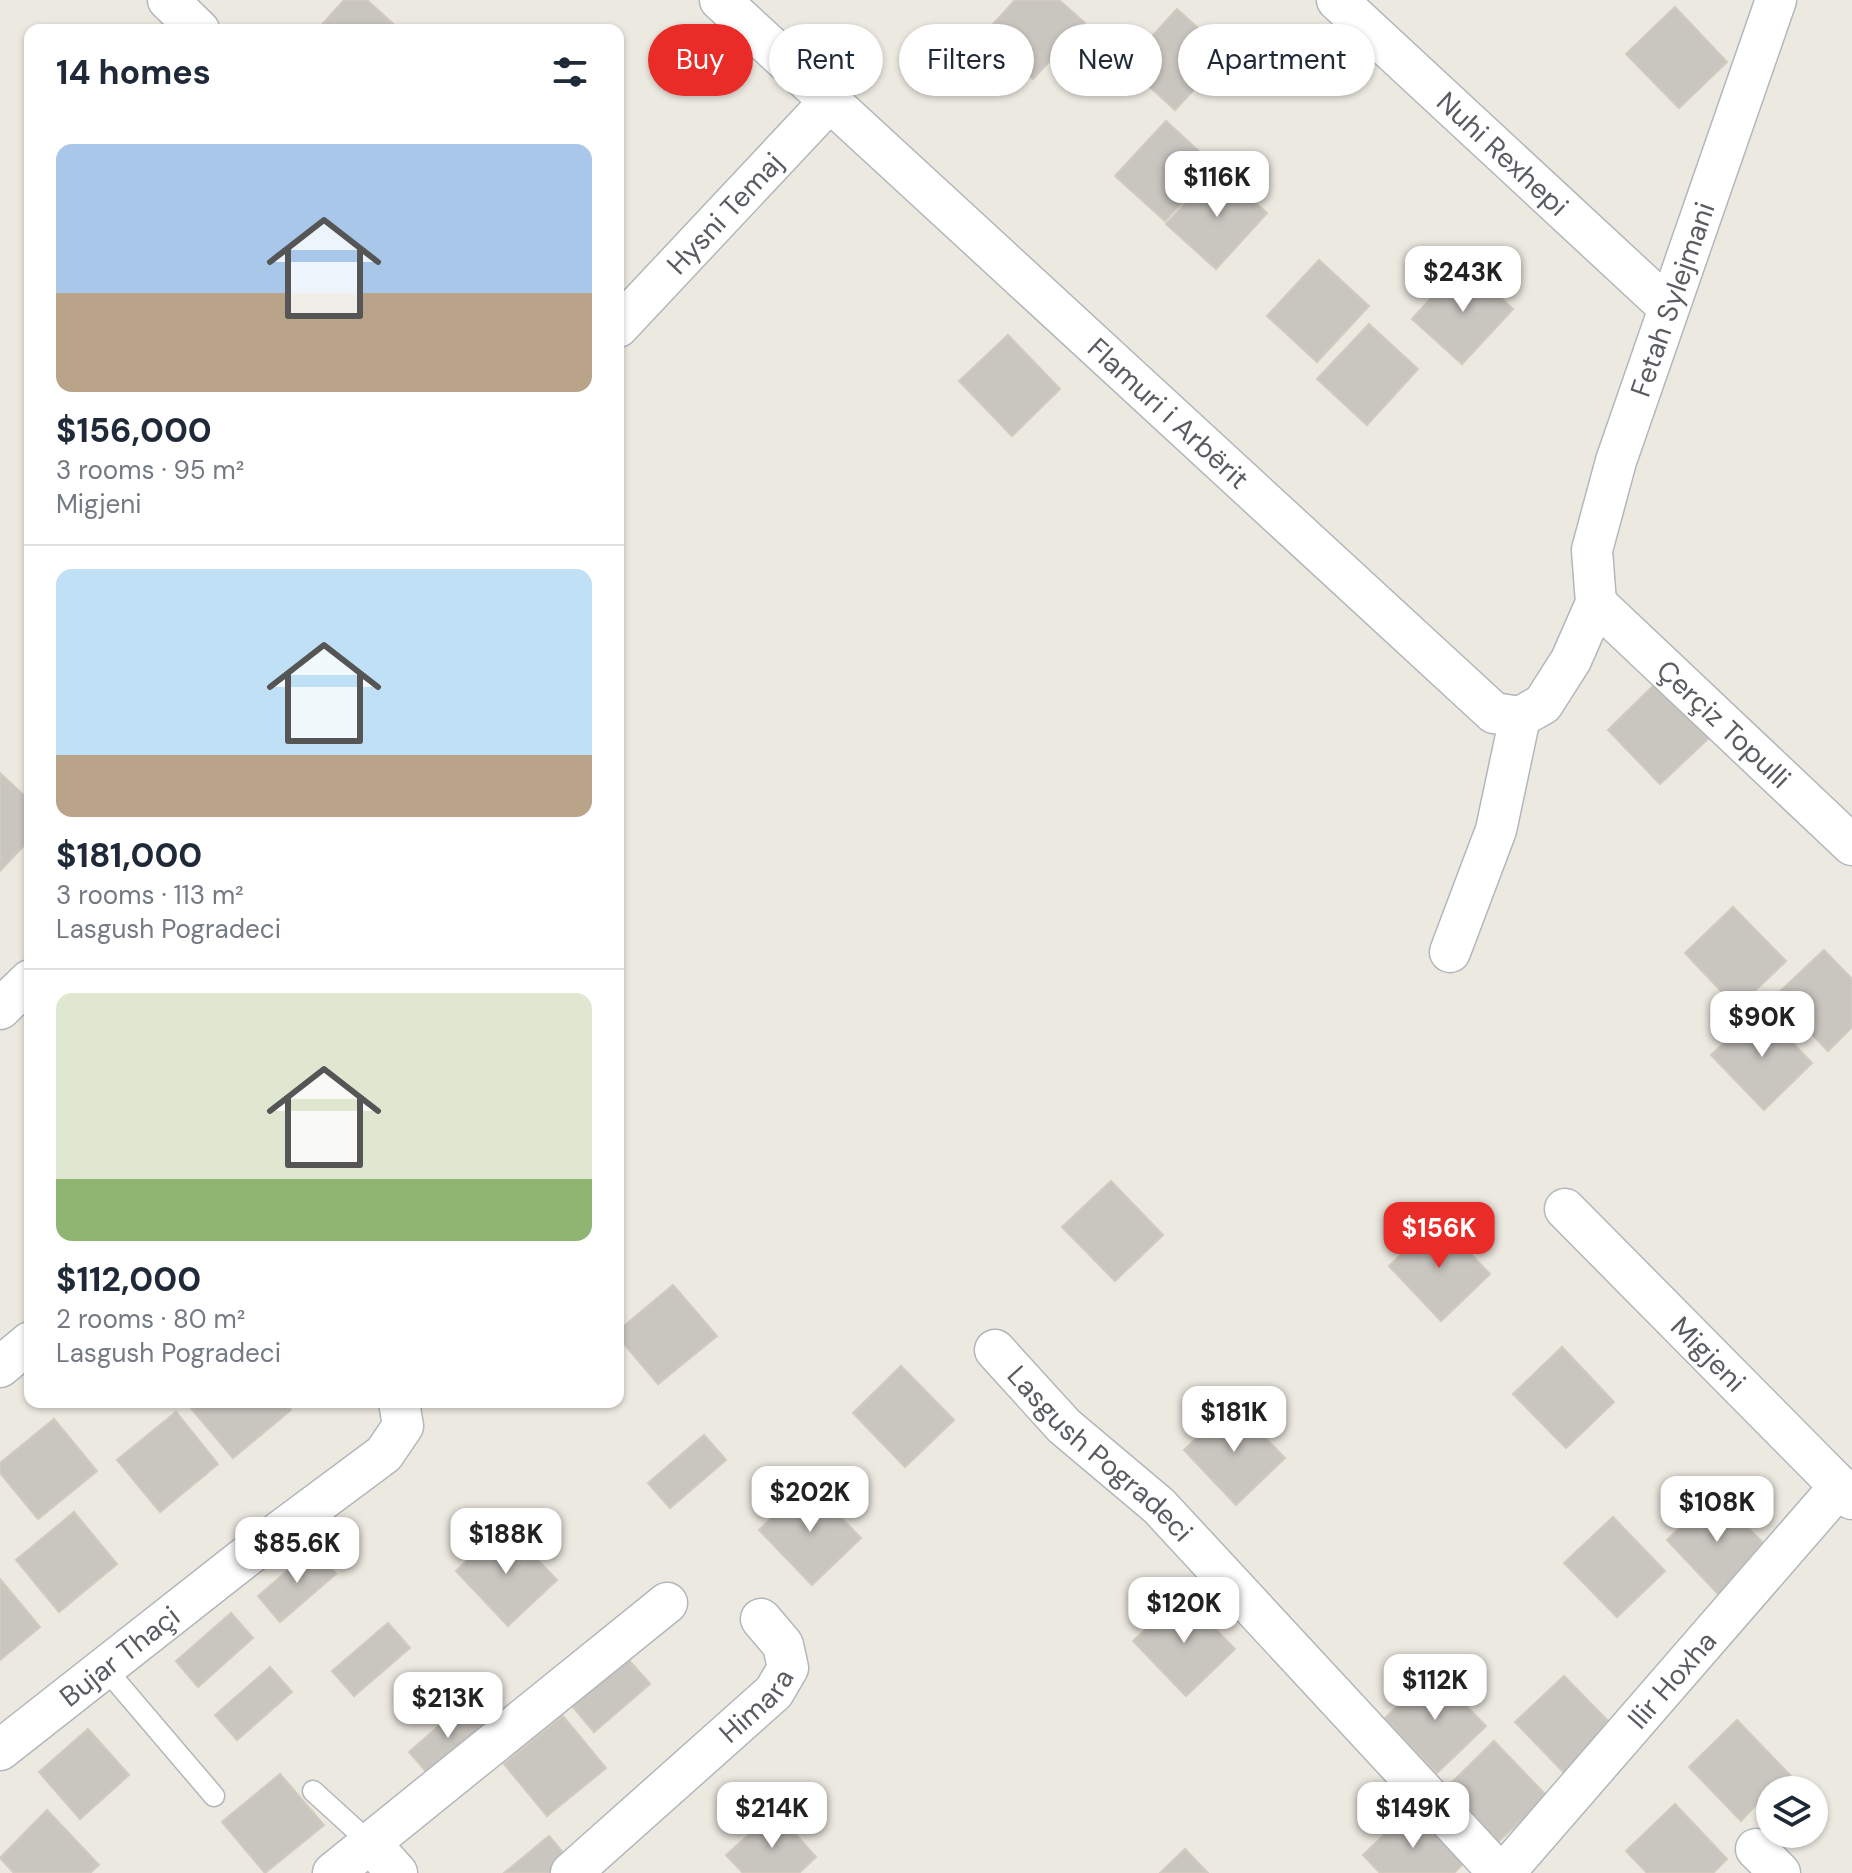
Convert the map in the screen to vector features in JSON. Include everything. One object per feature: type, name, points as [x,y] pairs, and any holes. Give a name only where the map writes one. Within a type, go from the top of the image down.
[{"type":"street","points":[[168,0],[193,24]]},
{"type":"street","name":"Flamuri i Arbërit","points":[[720,0],[1494,713],[1520,717]]},
{"type":"street","name":"Nuhi Rexhepi","points":[[1337,0],[1668,307]]},
{"type":"street","name":"Fetah Sylejmani","points":[[1596,603],[1592,550],[1616,461],[1776,0]]},
{"type":"street","name":"Hysni Temaj","points":[[624,321],[831,100]]},
{"type":"street","points":[[1450,952],[1496,830],[1520,717],[1543,704],[1571,660],[1596,603]]},
{"type":"street","name":"Çerçiz Topulli","points":[[1596,603],[1852,845]]},
{"type":"street","points":[[0,1009],[24,986]]},
{"type":"street","name":"Migjeni","points":[[1565,1209],[1846,1492]]},
{"type":"street","points":[[0,1367],[24,1347]]},
{"type":"street","name":"Lasgush Pogradeci","points":[[995,1350],[1064,1426],[1159,1506],[1501,1873]]},
{"type":"street","name":"Bujar Thaçi","points":[[0,1750],[384,1454],[403,1426],[400,1408]]},
{"type":"street","name":"Ilir Hoxha","points":[[1501,1873],[1846,1492]]},
{"type":"street","points":[[333,1873],[667,1603]]},
{"type":"street","name":"Himara","points":[[571,1873],[774,1692],[788,1668],[783,1645],[761,1619]]},
{"type":"street","points":[[369,1842],[397,1873]]},
{"type":"lane","points":[[104,1667],[214,1796]]},
{"type":"lane","points":[[313,1791],[369,1842]]},
{"type":"building","points":[[344,0],[367,0],[393,24],[322,24]]},
{"type":"building","points":[[1015,0],[1059,0],[1085,23],[1050,24],[1050,61],[1034,78],[1034,24],[993,24]]},
{"type":"building","points":[[1675,7],[1727,62],[1679,108],[1626,54]]},
{"type":"building","points":[[1177,9],[1194,24],[1178,24],[1178,96],[1188,96],[1175,110],[1160,96],[1162,25]]},
{"type":"building","points":[[1166,121],[1215,166],[1165,221],[1115,176]]},
{"type":"building","points":[[1218,168],[1267,213],[1216,269],[1166,224]]},
{"type":"building","points":[[1319,260],[1369,306],[1317,362],[1267,316]]},
{"type":"building","points":[[1463,263],[1513,309],[1462,364],[1412,319]]},
{"type":"building","points":[[1369,324],[1418,369],[1367,425],[1317,379]]},
{"type":"building","points":[[1008,335],[1060,389],[1012,436],[959,381]]},
{"type":"building","points":[[1656,683],[1709,738],[1660,784],[1608,730]]},
{"type":"building","points":[[0,773],[24,795],[24,845],[0,871]]},
{"type":"building","points":[[1733,907],[1786,961],[1737,1008],[1685,953]]},
{"type":"building","points":[[1824,950],[1852,979],[1852,1027],[1828,1051],[1775,996]]},
{"type":"building","points":[[1760,1009],[1812,1063],[1764,1110],[1711,1055]]},
{"type":"building","points":[[1111,1181],[1163,1235],[1115,1281],[1062,1227]]},
{"type":"building","points":[[1437,1219],[1490,1274],[1441,1321],[1389,1266]]},
{"type":"building","points":[[673,1285],[717,1336],[658,1384],[624,1344],[624,1326]]},
{"type":"building","points":[[1562,1347],[1614,1402],[1566,1448],[1513,1394]]},
{"type":"building","points":[[901,1366],[954,1420],[905,1467],[853,1413]]},
{"type":"building","points":[[1232,1404],[1285,1458],[1236,1505],[1184,1450]]},
{"type":"building","points":[[191,1408],[291,1410],[233,1458]]},
{"type":"building","points":[[176,1412],[218,1464],[160,1512],[117,1460]]},
{"type":"building","points":[[54,1419],[97,1471],[38,1519],[0,1473],[0,1463]]},
{"type":"building","points":[[704,1435],[726,1460],[670,1508],[648,1483]]},
{"type":"building","points":[[808,1484],[861,1538],[812,1585],[759,1530]]},
{"type":"building","points":[[1715,1494],[1768,1548],[1719,1595],[1667,1540]]},
{"type":"building","points":[[74,1512],[117,1564],[59,1612],[16,1560]]},
{"type":"building","points":[[1613,1517],[1665,1571],[1617,1617],[1564,1563]]},
{"type":"building","points":[[504,1525],[557,1580],[508,1626],[456,1571]]},
{"type":"building","points":[[314,1548],[336,1574],[280,1622],[258,1596]]},
{"type":"building","points":[[0,1579],[40,1627],[0,1660]]},
{"type":"building","points":[[1182,1595],[1235,1649],[1186,1696],[1133,1641]]},
{"type":"building","points":[[231,1613],[253,1638],[198,1687],[176,1661]]},
{"type":"building","points":[[388,1623],[410,1648],[354,1696],[332,1671]]},
{"type":"building","points":[[628,1659],[650,1684],[594,1732],[573,1707]]},
{"type":"building","points":[[270,1667],[292,1692],[237,1740],[215,1715]]},
{"type":"building","points":[[1433,1672],[1486,1726],[1437,1773],[1385,1718]]},
{"type":"building","points":[[1564,1676],[1617,1730],[1568,1777],[1515,1722]]},
{"type":"building","points":[[465,1703],[487,1729],[431,1777],[409,1752]]},
{"type":"building","points":[[563,1716],[606,1768],[547,1816],[504,1764]]},
{"type":"building","points":[[1737,1720],[1790,1775],[1756,1776],[1756,1805],[1741,1821],[1689,1767]]},
{"type":"building","points":[[88,1729],[129,1775],[80,1819],[39,1772]]},
{"type":"building","points":[[1494,1741],[1547,1796],[1498,1842],[1446,1788]]},
{"type":"building","points":[[280,1774],[324,1825],[265,1873],[222,1822]]},
{"type":"building","points":[[1675,1804],[1727,1859],[1713,1873],[1647,1873],[1626,1851]]},
{"type":"building","points":[[1412,1808],[1464,1863],[1454,1873],[1380,1873],[1363,1855]]},
{"type":"building","points":[[47,1810],[99,1865],[90,1873],[14,1873],[0,1858]]},
{"type":"building","points":[[775,1811],[816,1857],[799,1873],[743,1873],[726,1855]]},
{"type":"building","points":[[549,1836],[570,1861],[556,1873],[504,1873]]},
{"type":"building","points":[[1185,1849],[1208,1873],[1160,1873]]}]
